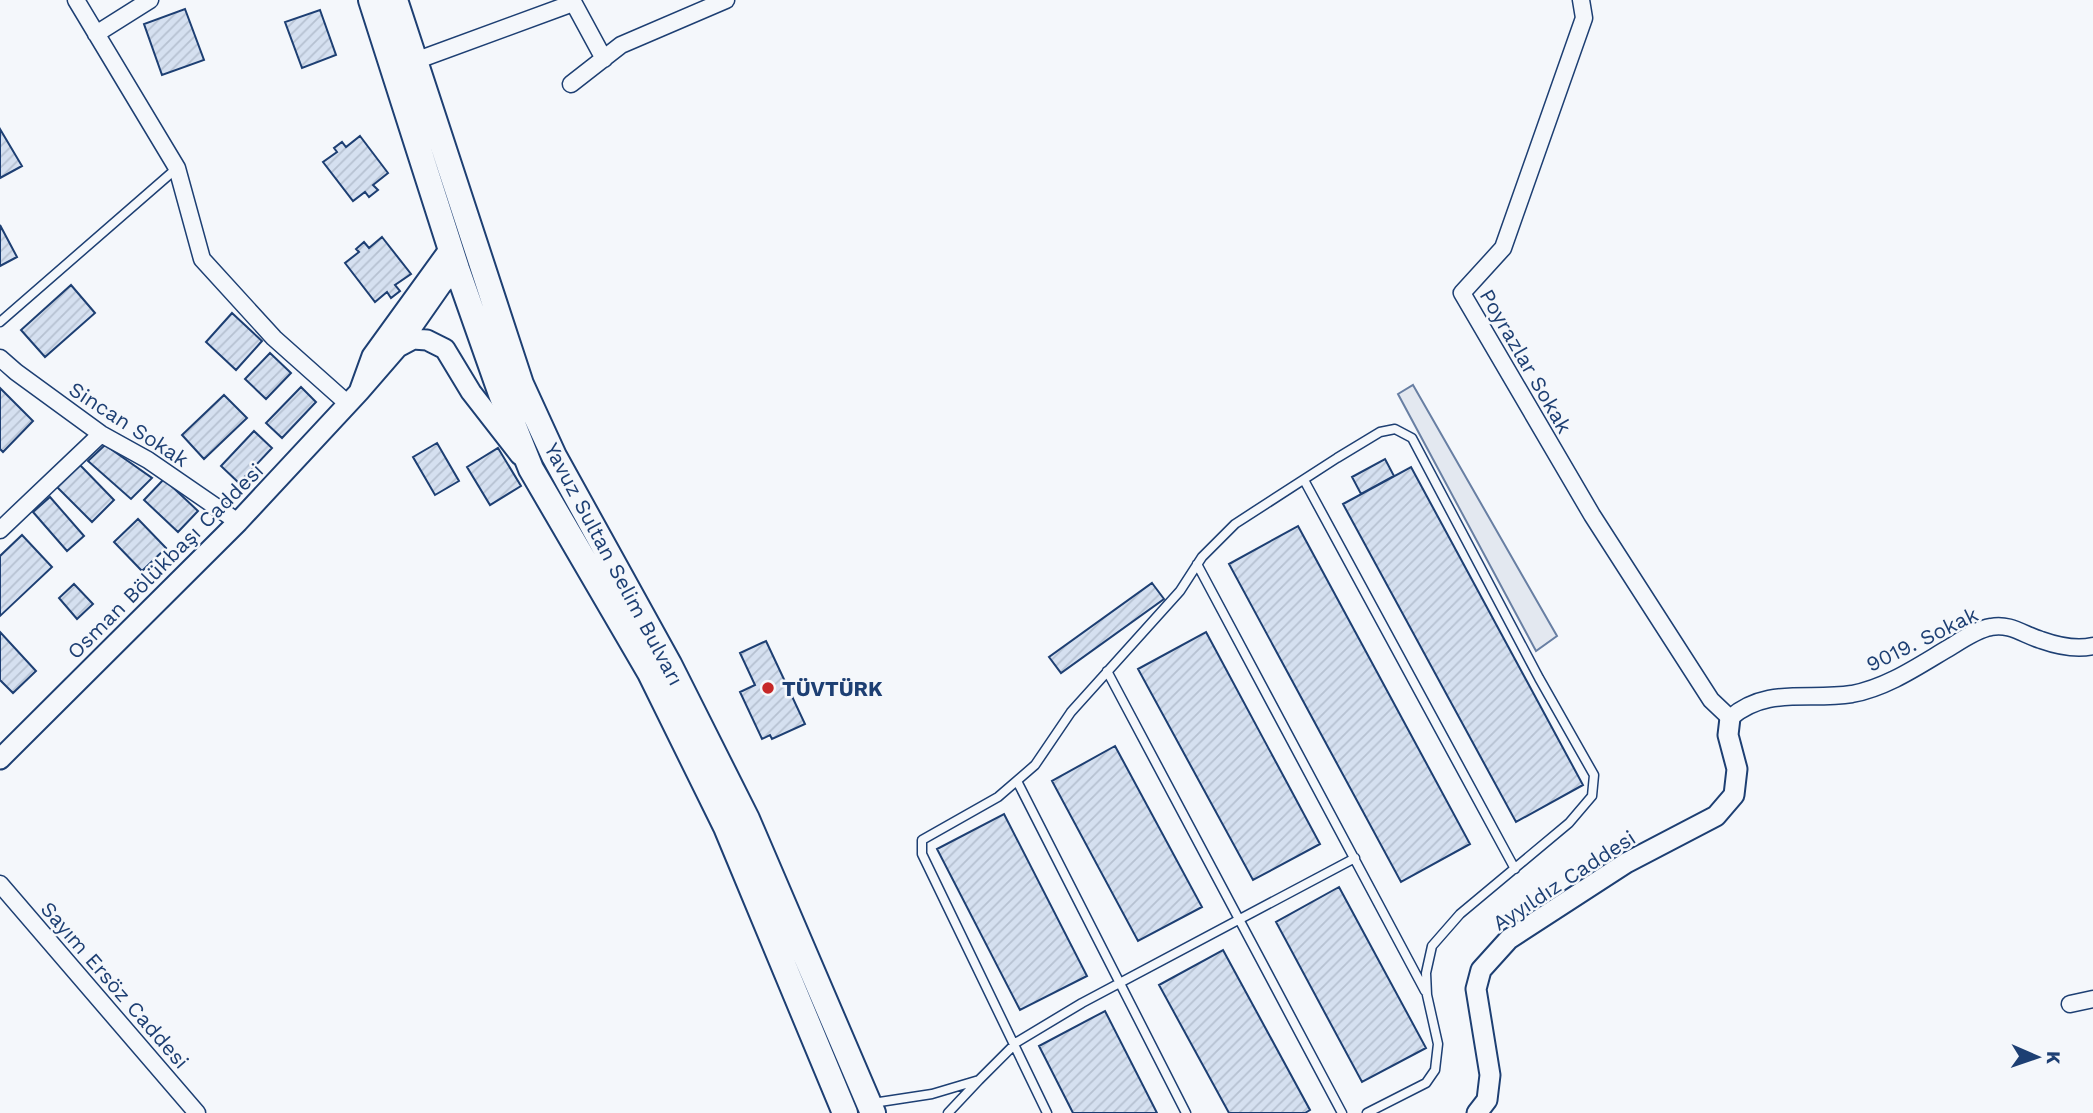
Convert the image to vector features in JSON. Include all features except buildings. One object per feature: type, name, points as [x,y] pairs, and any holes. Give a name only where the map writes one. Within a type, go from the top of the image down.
[{"type":"main road","name":"Yavuz Sultan Selim Bulvarı","points":[[371,0],[454,258],[501,394],[531,469],[650,674],[726,827],[845,1113]]},
{"type":"main road","name":"Yavuz Sultan Selim Bulvarı","points":[[395,0],[521,384],[554,456],[669,664],[747,818],[871,1108]]},
{"type":"street","points":[[76,0],[177,168],[202,259],[274,338],[353,398]]},
{"type":"street","points":[[96,34],[150,0]]},
{"type":"street","points":[[571,84],[621,45],[726,0]]},
{"type":"street","name":"Poyrazlar Sokak","points":[[1581,0],[1584,18],[1503,248],[1462,293],[1592,516],[1711,700],[1730,718]]},
{"type":"street","points":[[415,61],[572,1],[604,58]]},
{"type":"street","name":"Osman Bölükbaşı Caddesi","points":[[0,759],[238,522],[353,398],[398,347],[442,284],[454,258]]},
{"type":"street","name":"Osman Bölükbaşı Caddesi","points":[[353,398],[372,356],[454,258]]},
{"type":"street","points":[[398,347],[413,339],[428,340],[445,349],[471,392],[531,469]]},
{"type":"street","name":"Sincan Sokak","points":[[0,358],[101,434],[148,460],[238,522]]},
{"type":"street","points":[[0,530],[101,434]]},
{"type":"street","name":"9019. Sokak","points":[[1730,718],[1744,705],[1773,697],[1852,694],[1889,682],[1990,626],[2017,628],[2040,640],[2079,649],[2093,646]]},
{"type":"street","name":"Ayyıldız Caddesi","points":[[1477,1113],[1487,1100],[1490,1075],[1476,989],[1481,970],[1510,939],[1626,863],[1716,816],[1734,794],[1737,769],[1728,735],[1730,718]]},
{"type":"street","name":"Sayım Ersöz Caddesi","points":[[0,884],[197,1113]]},
{"type":"street","points":[[2070,1004],[2093,999]]},
{"type":"lane","points":[[0,322],[177,168]]},
{"type":"lane","points":[[1047,1113],[922,854],[922,840],[998,797],[1035,765],[1071,712],[1181,591],[1197,564],[1235,524],[1380,432],[1395,429],[1412,438],[1539,678],[1594,775],[1592,796],[1569,823],[1460,915],[1432,946],[1426,973],[1427,995],[1438,1044],[1436,1070],[1426,1083],[1367,1113]]},
{"type":"lane","points":[[1304,480],[1515,869]]},
{"type":"lane","points":[[1197,564],[1427,995]]},
{"type":"lane","points":[[1107,671],[1342,1113]]},
{"type":"lane","points":[[1017,781],[1186,1113]]},
{"type":"lane","points":[[948,1113],[1013,1046],[1071,1010],[1355,858]]},
{"type":"lane","points":[[871,1108],[979,1080]]},
{"type":"shaded area","points":[[1413,385],[1557,636],[1536,651],[1398,394]]},
{"type":"place","name":"TÜVTÜRK","points":[[768,688]]}]
